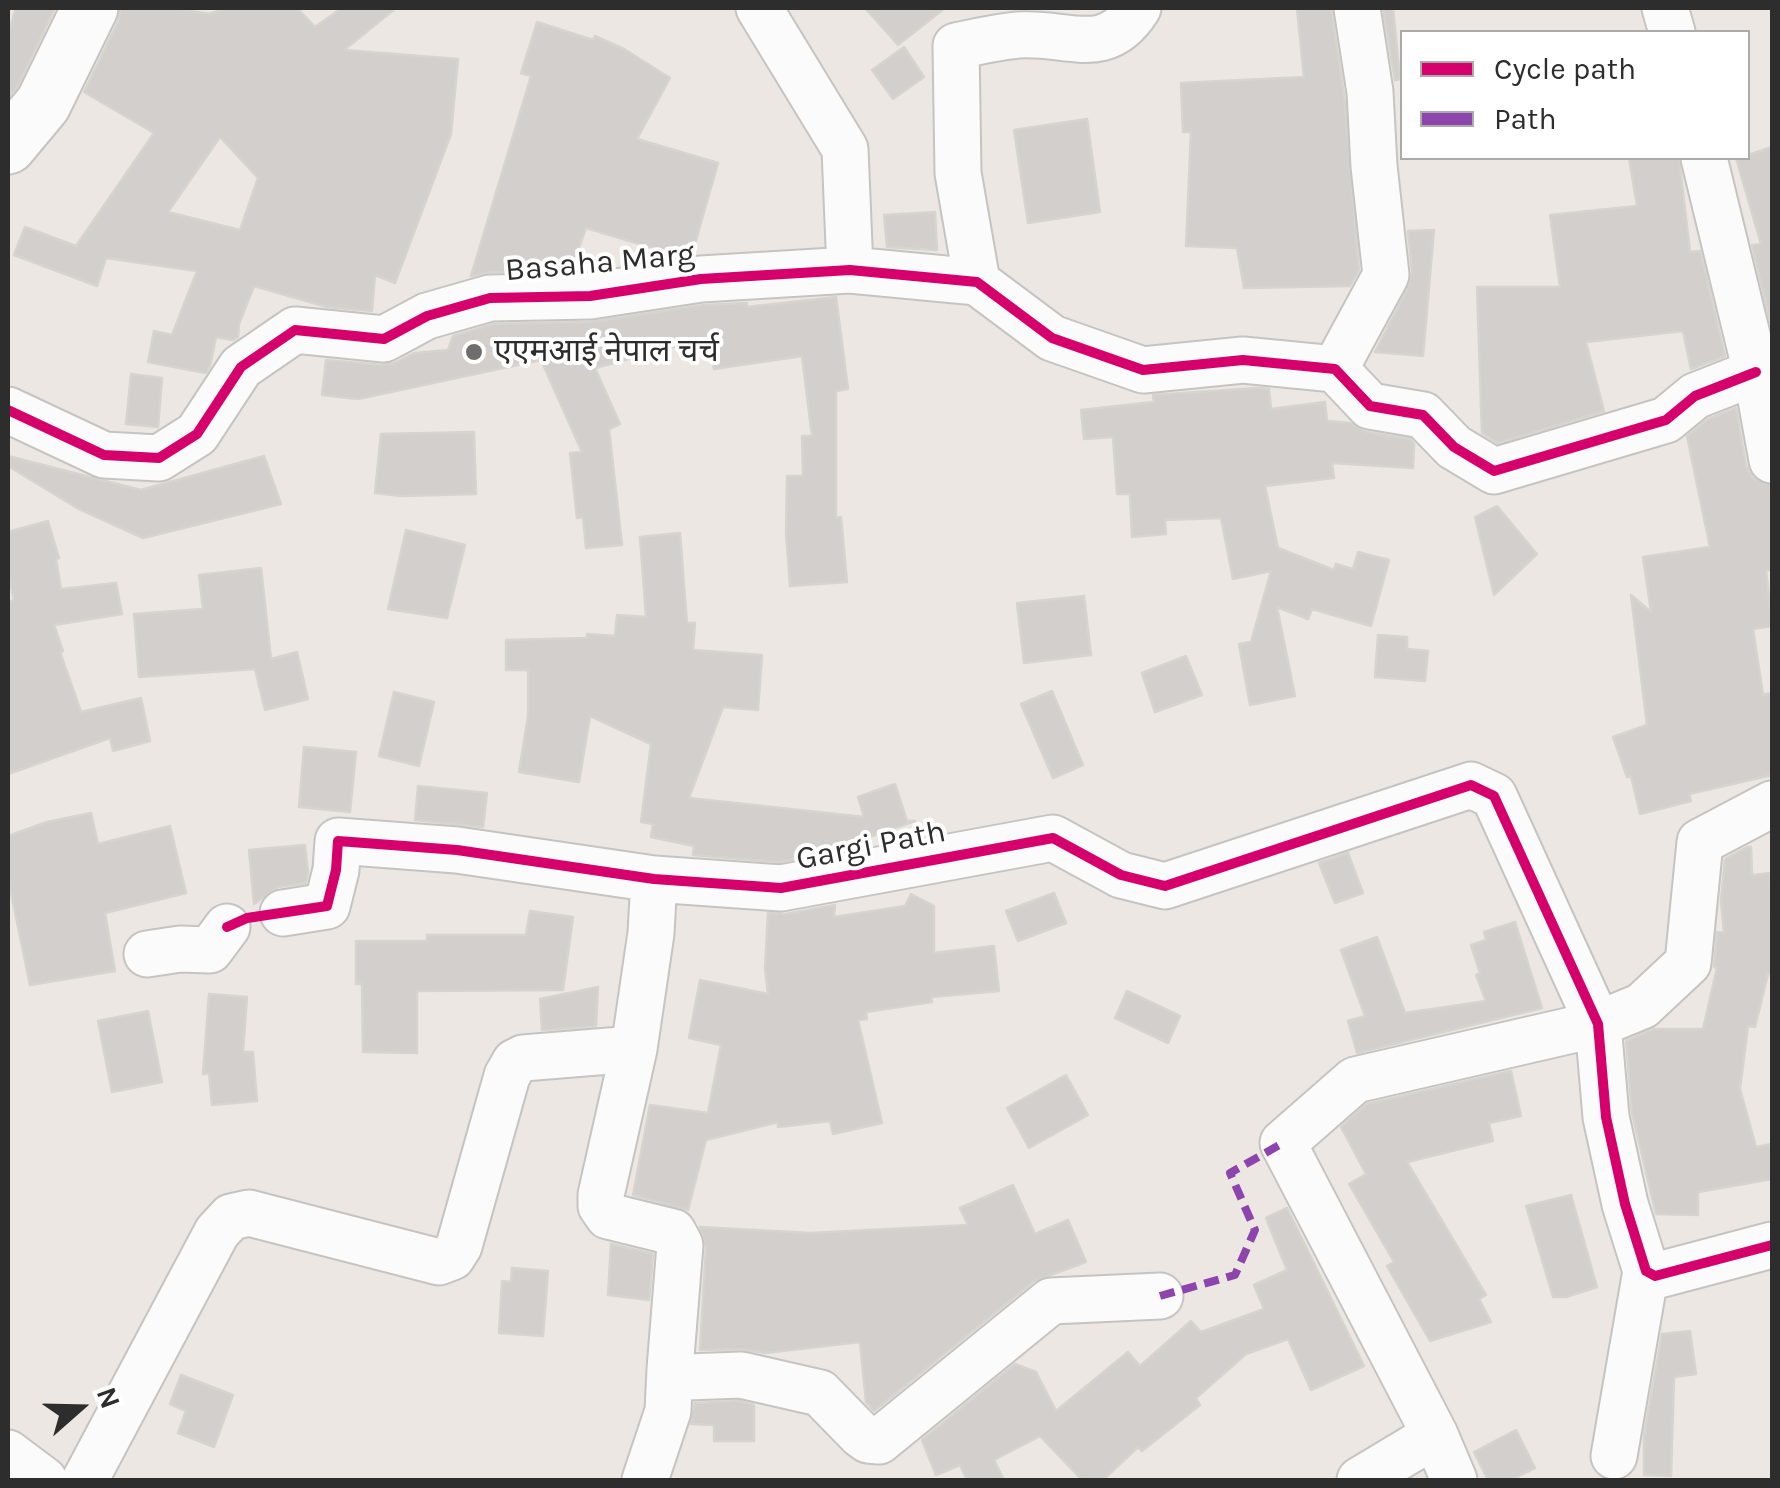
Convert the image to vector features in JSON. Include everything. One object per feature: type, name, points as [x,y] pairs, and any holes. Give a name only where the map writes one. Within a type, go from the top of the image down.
[{"type":"street","points":[[8,146],[43,104],[90,8]]},
{"type":"street","points":[[759,8],[845,150],[850,270]]},
{"type":"street","points":[[1138,8],[1126,27],[1100,40],[1019,35],[956,46],[958,173],[977,282],[1052,338],[1143,370],[1243,360],[1335,369],[1370,406],[1423,415],[1454,447],[1494,471],[1666,420],[1695,396],[1756,372]]},
{"type":"street","points":[[1335,369],[1386,275],[1370,92],[1357,8]]},
{"type":"street","points":[[1704,160],[1756,372],[1772,460]]},
{"type":"street","name":"Basaha Marg","points":[[8,410],[104,455],[159,458],[197,434],[241,367],[295,330],[384,339],[426,316],[490,298],[590,296],[701,279],[850,270],[977,282]]},
{"type":"street","name":"Gargi Path","points":[[284,913],[327,906],[338,840],[457,850],[675,880],[781,888],[1054,838],[1121,876],[1165,886],[1471,785],[1494,796],[1598,1024]]},
{"type":"street","points":[[1454,1480],[1435,1435],[1283,1143],[1355,1080],[1598,1024],[1642,1006],[1688,963],[1700,842],[1772,804]]},
{"type":"street","points":[[645,1480],[668,1411],[680,1244],[674,1232],[608,1216],[601,1195],[634,1049],[651,933],[675,880]]},
{"type":"street","points":[[147,954],[210,950],[227,928]]},
{"type":"street","points":[[1598,1024],[1606,1118],[1625,1204],[1646,1271],[1614,1456]]},
{"type":"street","points":[[85,1480],[217,1232],[232,1217],[249,1214],[439,1262],[452,1256],[459,1246],[507,1076],[515,1062],[523,1058],[634,1049]]},
{"type":"street","points":[[1646,1271],[1655,1276],[1772,1245]]},
{"type":"street","points":[[670,1369],[688,1377],[741,1375],[820,1392],[868,1440],[879,1441],[1051,1301],[1160,1296]]},
{"type":"street","points":[[1360,1480],[1435,1435]]},
{"type":"street","points":[[8,1453],[44,1480]]},
{"type":"building","points":[[16,8],[55,8],[8,98],[8,34]]},
{"type":"building","points":[[121,8],[174,8],[209,14],[227,8],[297,8],[315,27],[342,8],[396,8],[344,50],[458,59],[451,134],[395,283],[375,275],[372,311],[327,307],[254,286],[238,337],[216,337],[206,373],[148,362],[154,331],[172,335],[197,271],[106,258],[97,286],[14,255],[25,227],[76,246],[154,133],[84,92]],"holes":[[[220,137],[258,178],[240,230],[168,212]]]},
{"type":"building","points":[[865,8],[945,8],[898,45]]},
{"type":"building","points":[[1297,8],[1331,8],[1344,95],[1359,270],[1350,286],[1244,288],[1237,248],[1186,246],[1191,132],[1183,132],[1181,83],[1304,77]]},
{"type":"building","points":[[1383,8],[1393,8],[1400,79],[1395,80]]},
{"type":"building","points":[[537,22],[593,40],[595,36],[670,78],[637,139],[718,163],[692,254],[680,256],[586,228],[571,270],[471,276],[531,76],[521,73]]},
{"type":"building","points":[[904,47],[924,77],[893,99],[872,70]]},
{"type":"building","points":[[1087,119],[1100,212],[1028,223],[1014,130]]},
{"type":"building","points":[[1772,147],[1772,329],[1752,245],[1761,244],[1737,160],[1750,160],[1750,154]]},
{"type":"building","points":[[1629,160],[1679,160],[1690,252],[1700,251],[1725,356],[1691,369],[1683,331],[1586,342],[1604,411],[1498,443],[1482,433],[1477,287],[1560,287],[1550,215],[1637,206]]},
{"type":"building","points":[[935,212],[937,250],[887,247],[884,215]]},
{"type":"building","points":[[1434,230],[1423,356],[1375,352],[1409,286],[1412,272],[1408,231]]},
{"type":"building","points":[[836,297],[848,389],[836,391],[836,518],[841,517],[847,582],[790,586],[787,476],[803,476],[802,436],[812,436],[802,356],[714,369],[706,338],[595,368],[620,424],[609,429],[622,545],[586,548],[583,517],[577,518],[570,453],[582,452],[541,360],[358,399],[322,395],[326,360],[395,363],[414,353],[448,350],[453,336],[494,324],[591,322],[704,305],[747,303],[747,307]]},
{"type":"building","points":[[131,374],[162,378],[158,427],[126,424]]},
{"type":"building","points":[[1269,389],[1271,409],[1325,402],[1327,421],[1350,423],[1366,432],[1410,439],[1414,444],[1413,468],[1332,463],[1334,478],[1265,486],[1278,548],[1334,570],[1336,564],[1353,569],[1358,552],[1389,560],[1371,626],[1312,609],[1308,619],[1277,607],[1295,696],[1250,705],[1239,644],[1251,642],[1271,571],[1233,579],[1221,518],[1165,520],[1166,534],[1132,537],[1130,494],[1117,494],[1113,437],[1084,439],[1081,410],[1154,402],[1153,395]]},
{"type":"building","points":[[1736,408],[1746,466],[1753,478],[1770,485],[1772,501],[1772,570],[1766,570],[1772,626],[1753,629],[1763,695],[1772,693],[1772,775],[1689,794],[1691,801],[1640,814],[1631,776],[1627,777],[1613,737],[1647,725],[1631,595],[1651,612],[1643,557],[1710,547],[1687,436],[1708,419]]},
{"type":"building","points":[[474,432],[476,494],[375,493],[381,434]]},
{"type":"building","points":[[8,456],[141,490],[264,456],[281,504],[143,538],[77,508],[8,466]]},
{"type":"building","points":[[1497,506],[1537,554],[1494,595],[1475,517]]},
{"type":"building","points":[[48,521],[59,558],[56,559],[61,589],[116,583],[122,614],[54,625],[81,712],[141,698],[150,741],[113,751],[110,738],[8,774],[8,602],[14,600],[8,574],[8,532]]},
{"type":"building","points":[[406,530],[465,545],[447,618],[388,609]]},
{"type":"building","points":[[680,533],[687,623],[695,623],[693,650],[762,655],[758,710],[723,707],[689,798],[864,817],[858,797],[895,784],[907,821],[915,821],[830,852],[780,862],[693,855],[694,846],[651,837],[653,824],[641,822],[651,744],[590,716],[579,782],[519,772],[528,716],[528,670],[506,670],[506,640],[587,638],[587,634],[615,636],[617,615],[646,617],[640,537]]},
{"type":"building","points":[[261,568],[271,659],[297,652],[308,699],[265,710],[255,669],[139,677],[134,614],[203,609],[199,575]]},
{"type":"building","points":[[1084,596],[1091,655],[1024,663],[1017,603]]},
{"type":"building","points":[[1378,635],[1407,637],[1407,649],[1428,651],[1425,681],[1375,677]]},
{"type":"building","points":[[1186,656],[1202,695],[1155,712],[1142,673]]},
{"type":"building","points":[[1052,691],[1083,765],[1053,778],[1021,704]]},
{"type":"building","points":[[394,692],[434,702],[419,766],[379,756]]},
{"type":"building","points":[[304,747],[356,752],[350,812],[299,807]]},
{"type":"building","points":[[418,786],[487,793],[483,827],[415,820]]},
{"type":"building","points":[[91,813],[98,844],[170,826],[186,893],[105,913],[115,971],[30,985],[8,878],[8,836],[47,822]]},
{"type":"building","points":[[305,845],[306,883],[278,887],[254,904],[249,850]]},
{"type":"building","points":[[1751,847],[1752,875],[1770,873],[1772,974],[1768,974],[1755,1027],[1748,1026],[1740,1089],[1756,1147],[1772,1144],[1772,1179],[1698,1192],[1698,1215],[1656,1214],[1632,1113],[1626,1041],[1654,1029],[1703,1029],[1717,968],[1717,932],[1724,933],[1721,901],[1725,859]]},
{"type":"building","points":[[1348,853],[1363,893],[1335,903],[1319,863]]},
{"type":"building","points":[[1054,893],[1066,923],[1018,941],[1006,911]]},
{"type":"building","points":[[911,894],[934,906],[934,953],[994,946],[999,991],[931,997],[932,1002],[866,1012],[867,1019],[858,1020],[882,1123],[833,1134],[830,1121],[778,1127],[778,1122],[706,1140],[688,1210],[633,1195],[650,1105],[708,1113],[721,1045],[689,1038],[700,980],[768,994],[768,913],[786,914],[835,905],[834,917],[905,906]]},
{"type":"building","points":[[530,911],[573,917],[563,990],[417,991],[417,1053],[363,1052],[362,984],[356,984],[356,941],[427,941],[427,935],[526,935]]},
{"type":"building","points":[[1515,922],[1542,1008],[1357,1053],[1348,1021],[1365,1016],[1341,950],[1377,937],[1405,1013],[1486,1001],[1471,945],[1486,940],[1484,932]]},
{"type":"building","points":[[598,987],[596,1026],[542,1030],[540,999]]},
{"type":"building","points":[[1127,991],[1180,1016],[1168,1043],[1115,1018]]},
{"type":"building","points":[[209,994],[247,997],[243,1052],[253,1052],[257,1101],[212,1105],[209,1073],[203,1074]]},
{"type":"building","points":[[148,1011],[162,1082],[112,1092],[98,1021]]},
{"type":"building","points":[[1511,1071],[1521,1116],[1489,1123],[1493,1141],[1407,1162],[1486,1295],[1479,1299],[1491,1322],[1430,1341],[1387,1266],[1394,1262],[1349,1184],[1366,1174],[1341,1127],[1367,1104]]},
{"type":"building","points":[[1066,1075],[1088,1115],[1029,1148],[1007,1108]]},
{"type":"building","points":[[1013,1185],[1035,1234],[1068,1220],[1086,1262],[1034,1281],[874,1411],[866,1402],[860,1342],[765,1353],[700,1350],[706,1247],[700,1227],[810,1233],[968,1225],[960,1208]]},
{"type":"building","points":[[1571,1195],[1597,1287],[1553,1297],[1526,1206]]},
{"type":"building","points":[[1287,1208],[1364,1366],[1311,1390],[1288,1339],[1246,1354],[1196,1398],[1200,1405],[1142,1451],[1138,1447],[1103,1480],[1082,1480],[1040,1436],[994,1460],[1004,1480],[967,1480],[960,1465],[936,1475],[922,1440],[1015,1364],[1036,1372],[1056,1411],[1128,1352],[1140,1366],[1191,1321],[1201,1332],[1264,1309],[1254,1285],[1287,1270],[1266,1218]]},
{"type":"building","points":[[611,1244],[653,1254],[649,1300],[608,1295]]},
{"type":"building","points":[[512,1268],[548,1271],[543,1336],[499,1333],[502,1281],[511,1282]]},
{"type":"building","points":[[1690,1331],[1696,1374],[1674,1377],[1671,1476],[1644,1475],[1644,1436],[1662,1334]]},
{"type":"building","points":[[181,1375],[233,1395],[214,1447],[178,1433],[186,1411],[170,1404]]},
{"type":"building","points":[[739,1401],[754,1405],[754,1441],[714,1441],[714,1425],[691,1424],[695,1403]]},
{"type":"building","points":[[1516,1430],[1535,1468],[1510,1480],[1488,1480],[1474,1452]]},
{"type":"marked path","points":[[1160,1296],[1235,1275],[1255,1230],[1230,1173],[1283,1143]]},
{"type":"cycle path","points":[[8,410],[104,455],[159,458],[197,434],[241,367],[295,330],[384,339],[427,316],[490,298],[590,296],[701,279],[850,270],[977,282],[1052,338],[1143,370],[1243,360],[1335,369],[1370,406],[1423,415],[1454,447],[1494,471],[1666,420],[1695,396],[1756,372]]},
{"type":"cycle path","points":[[227,927],[247,918],[327,906],[338,841],[457,850],[654,879],[781,888],[1053,838],[1121,875],[1165,886],[1471,785],[1494,796],[1598,1024],[1606,1117],[1625,1204],[1646,1271],[1655,1276],[1772,1245]]},
{"type":"place","name":"एएमआई नेपाल चर्च","points":[[474,352]]}]
